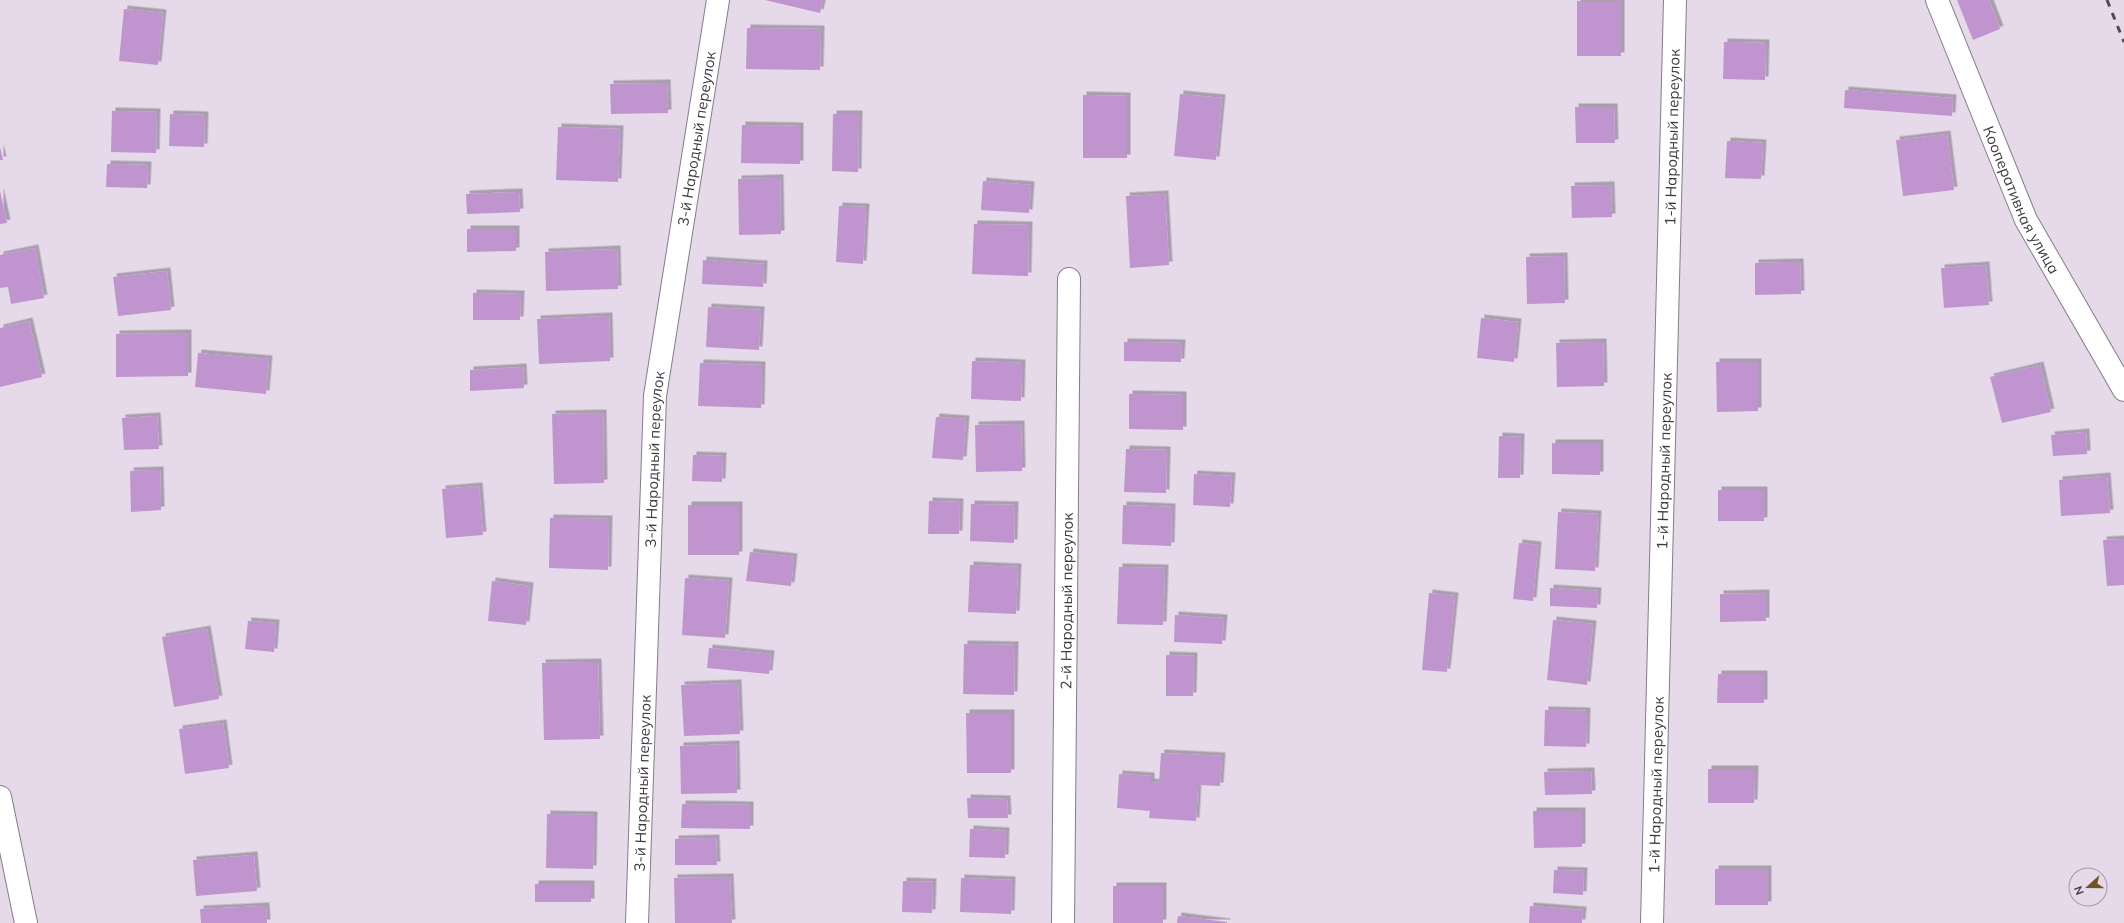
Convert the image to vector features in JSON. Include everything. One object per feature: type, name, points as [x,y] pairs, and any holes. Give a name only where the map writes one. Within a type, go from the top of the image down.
[{"type":"street","name":"3-й Народный переулок","points":[[637,923],[655,396],[718,0]]},
{"type":"street","name":"1-й Народный переулок","points":[[1652,923],[1675,0]]},
{"type":"street","name":"Кооперативная улица","points":[[1937,0],[2026,220],[2124,390]]},
{"type":"street","name":"2-й Народный переулок","points":[[1063,923],[1069,279]]},
{"type":"street","points":[[0,797],[26,923]]},
{"type":"building","points":[[765,0],[823,0],[820,13]]},
{"type":"building","points":[[1957,0],[1989,0],[2000,29],[1973,40]]},
{"type":"building","points":[[1577,1],[1621,1],[1621,56],[1577,56]]},
{"type":"building","points":[[124,9],[163,13],[158,65],[119,61]]},
{"type":"building","points":[[747,28],[821,29],[820,70],[746,69]]},
{"type":"building","points":[[1724,42],[1766,43],[1765,80],[1723,79]]},
{"type":"building","points":[[667,83],[668,113],[611,114],[610,84]]},
{"type":"building","points":[[1845,90],[1953,98],[1952,116],[1844,108]]},
{"type":"building","points":[[1180,94],[1222,98],[1216,160],[1174,156]]},
{"type":"building","points":[[1083,95],[1127,96],[1127,158],[1083,158]]},
{"type":"building","points":[[1575,107],[1614,107],[1615,143],[1576,143]]},
{"type":"building","points":[[112,111],[157,112],[156,153],[111,152]]},
{"type":"building","points":[[170,114],[205,115],[204,147],[169,146]]},
{"type":"building","points":[[833,114],[859,114],[858,172],[832,171]]},
{"type":"building","points":[[742,125],[800,126],[800,164],[741,163]]},
{"type":"building","points":[[558,127],[620,129],[618,182],[556,180]]},
{"type":"building","points":[[1947,134],[1954,190],[1903,196],[1896,140]]},
{"type":"building","points":[[1727,141],[1763,143],[1761,179],[1725,178]]},
{"type":"building","points":[[0,147],[3,160],[0,160]]},
{"type":"building","points":[[107,164],[148,165],[147,188],[106,187]]},
{"type":"building","points":[[780,178],[781,234],[739,235],[738,179]]},
{"type":"building","points":[[983,181],[1031,185],[1029,213],[981,210]]},
{"type":"building","points":[[1611,185],[1612,217],[1572,218],[1571,186]]},
{"type":"building","points":[[0,191],[7,223],[0,224]]},
{"type":"building","points":[[519,192],[520,212],[467,214],[466,194]]},
{"type":"building","points":[[1165,194],[1169,265],[1130,268],[1126,196]]},
{"type":"building","points":[[839,206],[866,207],[863,264],[836,262]]},
{"type":"building","points":[[974,224],[1029,225],[1028,276],[972,274]]},
{"type":"building","points":[[467,229],[516,229],[516,251],[467,252]]},
{"type":"building","points":[[35,248],[44,298],[11,304],[8,287],[0,288],[0,255]]},
{"type":"building","points":[[617,249],[618,289],[546,291],[545,252]]},
{"type":"building","points":[[1564,256],[1565,303],[1527,304],[1526,257]]},
{"type":"building","points":[[703,260],[764,264],[763,287],[702,284]]},
{"type":"building","points":[[1800,262],[1801,294],[1755,295],[1755,263]]},
{"type":"building","points":[[1986,265],[1989,305],[1944,308],[1941,268]]},
{"type":"building","points":[[167,271],[171,310],[118,316],[113,277]]},
{"type":"building","points":[[473,293],[521,294],[520,320],[473,320]]},
{"type":"building","points":[[708,307],[761,310],[759,350],[706,347]]},
{"type":"building","points":[[609,316],[610,361],[539,364],[537,319]]},
{"type":"building","points":[[1481,318],[1518,322],[1514,362],[1477,358]]},
{"type":"building","points":[[29,321],[42,377],[0,387],[0,328]]},
{"type":"building","points":[[188,333],[188,376],[116,377],[116,334]]},
{"type":"building","points":[[1124,342],[1182,343],[1181,362],[1124,361]]},
{"type":"building","points":[[1603,342],[1604,386],[1557,387],[1556,343]]},
{"type":"building","points":[[198,353],[269,359],[266,394],[195,387]]},
{"type":"building","points":[[972,361],[1022,363],[1021,401],[971,399]]},
{"type":"building","points":[[1716,362],[1758,362],[1758,411],[1717,412]]},
{"type":"building","points":[[700,363],[762,365],[761,408],[698,406]]},
{"type":"building","points":[[2040,365],[2051,412],[2002,423],[1990,377]]},
{"type":"building","points":[[523,367],[524,388],[470,391],[470,370]]},
{"type":"building","points":[[1129,394],[1183,395],[1183,430],[1129,429]]},
{"type":"building","points":[[603,413],[604,483],[554,484],[552,414]]},
{"type":"building","points":[[157,416],[159,449],[124,450],[122,418]]},
{"type":"building","points":[[936,417],[966,419],[963,460],[932,458]]},
{"type":"building","points":[[1021,424],[1022,471],[976,472],[975,425]]},
{"type":"building","points":[[2086,432],[2087,454],[2053,456],[2051,435]]},
{"type":"building","points":[[1499,436],[1521,437],[1520,478],[1498,478]]},
{"type":"building","points":[[1552,443],[1600,443],[1600,475],[1552,474]]},
{"type":"building","points":[[1126,449],[1167,450],[1166,493],[1124,492]]},
{"type":"building","points":[[693,455],[723,456],[722,482],[692,481]]},
{"type":"building","points":[[160,470],[161,510],[131,512],[130,471]]},
{"type":"building","points":[[1194,474],[1232,476],[1230,507],[1193,505]]},
{"type":"building","points":[[2107,476],[2110,513],[2061,516],[2059,480]]},
{"type":"building","points":[[479,486],[483,535],[446,538],[442,489]]},
{"type":"building","points":[[1718,490],[1764,490],[1764,521],[1718,521]]},
{"type":"building","points":[[929,501],[960,502],[959,534],[928,534]]},
{"type":"building","points":[[971,504],[1015,505],[1014,543],[970,541]]},
{"type":"building","points":[[688,505],[739,505],[739,555],[688,555]]},
{"type":"building","points":[[1123,505],[1172,507],[1171,546],[1122,544]]},
{"type":"building","points":[[1558,512],[1598,514],[1595,571],[1555,569]]},
{"type":"building","points":[[550,518],[609,519],[608,570],[549,568]]},
{"type":"building","points":[[2124,539],[2124,585],[2107,586],[2103,540]]},
{"type":"building","points":[[1519,543],[1538,545],[1533,601],[1513,599]]},
{"type":"building","points":[[750,552],[794,557],[791,586],[746,581]]},
{"type":"building","points":[[970,565],[1018,567],[1016,614],[968,612]]},
{"type":"building","points":[[1119,567],[1165,568],[1163,625],[1117,624]]},
{"type":"building","points":[[685,578],[729,581],[725,638],[682,635]]},
{"type":"building","points":[[492,581],[530,586],[526,625],[488,621]]},
{"type":"building","points":[[1550,588],[1598,591],[1597,608],[1550,606]]},
{"type":"building","points":[[1429,593],[1455,596],[1447,672],[1422,670]]},
{"type":"building","points":[[1766,593],[1766,621],[1720,622],[1720,594]]},
{"type":"building","points":[[1175,615],[1224,618],[1222,644],[1174,642]]},
{"type":"building","points":[[1553,620],[1593,624],[1587,685],[1547,680]]},
{"type":"building","points":[[248,621],[276,623],[274,652],[245,649]]},
{"type":"building","points":[[207,629],[219,699],[174,707],[162,637]]},
{"type":"building","points":[[964,644],[1015,645],[1014,695],[963,694]]},
{"type":"building","points":[[709,648],[771,654],[769,674],[707,668]]},
{"type":"building","points":[[1166,655],[1194,656],[1193,696],[1166,696]]},
{"type":"building","points":[[598,662],[600,739],[544,740],[542,663]]},
{"type":"building","points":[[1718,674],[1764,674],[1764,703],[1717,703]]},
{"type":"building","points":[[738,683],[740,734],[684,736],[681,685]]},
{"type":"building","points":[[1545,710],[1587,711],[1586,747],[1544,746]]},
{"type":"building","points":[[966,713],[1011,713],[1011,773],[967,773]]},
{"type":"building","points":[[223,723],[229,768],[185,774],[179,729]]},
{"type":"building","points":[[736,744],[737,793],[681,794],[680,746]]},
{"type":"building","points":[[1161,753],[1222,756],[1220,786],[1198,785],[1196,821],[1149,818],[1150,811],[1117,808],[1119,774],[1151,776],[1151,782],[1159,783]]},
{"type":"building","points":[[1708,769],[1755,769],[1754,803],[1708,803]]},
{"type":"building","points":[[1591,771],[1592,794],[1545,795],[1544,772]]},
{"type":"building","points":[[967,798],[1007,799],[1008,818],[968,818]]},
{"type":"building","points":[[682,804],[750,805],[750,829],[681,828]]},
{"type":"building","points":[[1533,811],[1582,811],[1582,847],[1534,848]]},
{"type":"building","points":[[547,814],[594,815],[593,869],[546,868]]},
{"type":"building","points":[[970,829],[1006,831],[1005,858],[969,857]]},
{"type":"building","points":[[716,838],[717,865],[675,865],[675,839]]},
{"type":"building","points":[[254,855],[257,891],[196,896],[193,860]]},
{"type":"building","points":[[1715,869],[1768,869],[1768,905],[1715,905]]},
{"type":"building","points":[[1554,870],[1584,871],[1583,895],[1553,893]]},
{"type":"building","points":[[730,877],[732,923],[675,923],[674,878]]},
{"type":"building","points":[[961,878],[1012,880],[1011,914],[960,912]]},
{"type":"building","points":[[903,881],[933,882],[932,913],[902,912]]},
{"type":"building","points":[[535,884],[591,884],[591,902],[535,902]]},
{"type":"building","points":[[1113,886],[1163,886],[1163,923],[1113,923]]},
{"type":"building","points":[[266,906],[267,923],[201,923],[200,909]]},
{"type":"building","points":[[1530,906],[1583,910],[1582,923],[1529,923]]},
{"type":"building","points":[[1178,916],[1227,922],[1227,923],[1177,923]]},
{"type":"railway","points":[[2107,0],[2124,42]]}]
